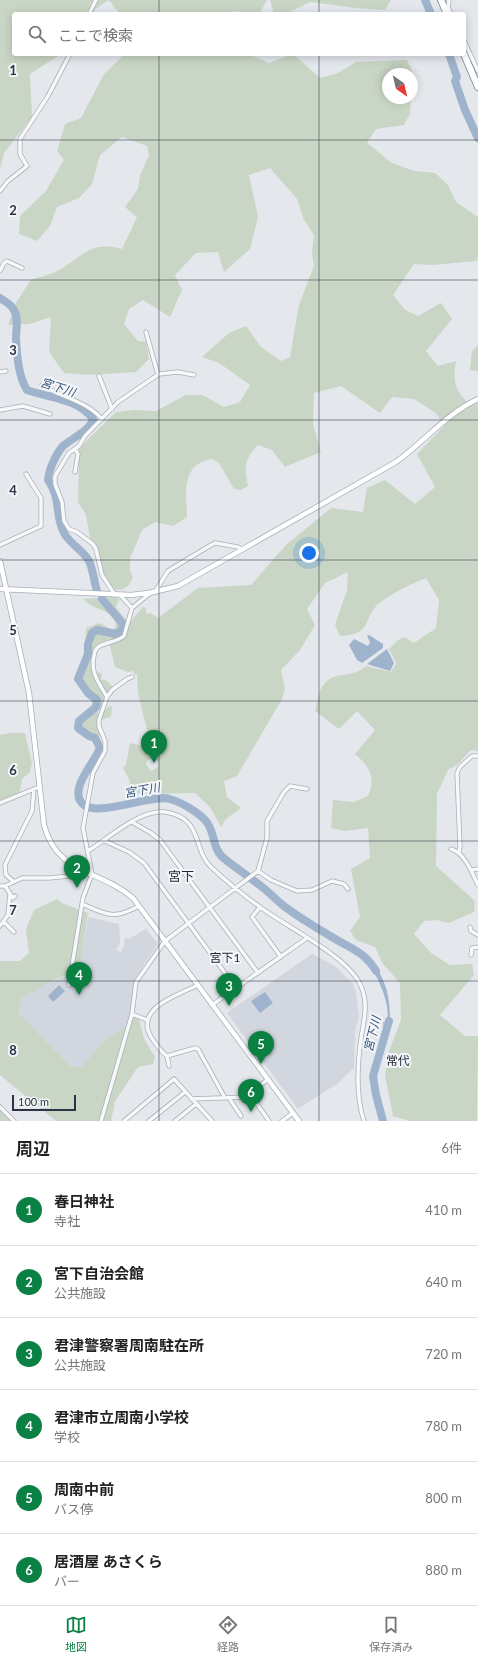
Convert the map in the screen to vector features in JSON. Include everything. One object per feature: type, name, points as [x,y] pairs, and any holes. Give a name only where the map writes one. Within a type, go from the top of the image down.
[{"type":"highway","points":[[441,0],[446,12]]},
{"type":"highway","points":[[465,56],[478,87]]},
{"type":"street","points":[[90,12],[96,0]]},
{"type":"street","points":[[450,0],[448,7],[450,12]]},
{"type":"street","points":[[466,45],[478,71]]},
{"type":"street","points":[[0,191],[8,181],[26,166],[20,154],[20,139],[48,96],[69,56]]},
{"type":"street","points":[[0,271],[4,263],[8,261],[22,268]]},
{"type":"street","points":[[146,332],[158,375]]},
{"type":"street","points":[[0,372],[6,371]]},
{"type":"street","points":[[132,608],[118,595],[102,575],[96,549],[93,544],[77,532],[69,529],[62,517],[63,505],[55,484],[56,476],[66,457],[118,402],[158,375],[178,372],[194,375]]},
{"type":"street","points":[[99,376],[112,409]]},
{"type":"street","points":[[42,386],[50,391],[81,402],[102,419]]},
{"type":"street","points":[[0,589],[118,595],[149,593],[178,586],[396,462],[416,448],[462,406],[478,399]]},
{"type":"street","points":[[0,410],[23,406],[50,414]]},
{"type":"street","points":[[75,449],[78,454],[75,472]]},
{"type":"street","points":[[0,545],[41,526],[41,498],[26,474]]},
{"type":"street","points":[[155,592],[168,571],[216,543],[238,547],[242,550]]},
{"type":"street","points":[[0,561],[29,693],[45,829],[56,851],[70,865],[118,887],[139,906],[299,1121]]},
{"type":"street","points":[[107,697],[93,672],[92,663],[95,650],[100,646],[114,642],[124,636],[132,608],[149,593]]},
{"type":"street","points":[[69,985],[82,904],[92,874],[84,828],[93,773],[105,751],[104,738],[98,724],[107,697],[114,688],[126,679],[132,677]]},
{"type":"street","points":[[459,852],[457,772],[460,767],[472,756],[478,756]]},
{"type":"street","points":[[101,1121],[132,1014],[136,982],[165,941],[257,872],[267,838],[267,821],[284,792],[290,786],[307,789]]},
{"type":"street","points":[[0,803],[39,787]]},
{"type":"street","points":[[12,881],[6,875],[5,865],[32,811],[34,789]]},
{"type":"street","points":[[88,851],[143,815],[157,812],[171,814],[185,820],[196,834],[202,855],[210,866],[260,907],[347,966],[361,986],[365,998],[366,1008],[360,1048],[358,1078],[360,1108],[364,1121]]},
{"type":"street","points":[[132,822],[160,840],[258,972]]},
{"type":"street","points":[[105,841],[129,852],[144,863],[236,988]]},
{"type":"street","points":[[451,849],[459,852],[471,870],[478,885]]},
{"type":"street","points":[[471,870],[478,869]]},
{"type":"street","points":[[257,872],[271,880],[297,891],[312,890],[332,881],[344,884],[348,889]]},
{"type":"street","points":[[0,886],[6,886],[12,881],[22,878],[49,878],[92,874]]},
{"type":"street","points":[[6,886],[13,898],[16,896]]},
{"type":"street","points":[[0,926],[8,915],[10,894]]},
{"type":"street","points":[[82,904],[116,916],[139,906]]},
{"type":"street","points":[[260,907],[252,917],[281,957]]},
{"type":"street","points":[[4,922],[14,932]]},
{"type":"street","points":[[470,927],[471,932],[478,935]]},
{"type":"street","points":[[212,1005],[307,938]]},
{"type":"street","points":[[471,955],[472,948],[478,947]]},
{"type":"street","points":[[169,1066],[167,1056],[158,1048],[148,1031],[146,1020],[154,1009],[160,1004],[198,985]]},
{"type":"street","points":[[132,1014],[146,1020]]},
{"type":"street","points":[[167,1056],[197,1048],[227,1098],[241,1116]]},
{"type":"street","points":[[124,1121],[174,1079],[184,1092],[212,1121]]},
{"type":"street","points":[[191,1099],[246,1097],[268,1079]]},
{"type":"street","points":[[149,1121],[184,1092]]},
{"type":"street","points":[[250,1094],[269,1121]]},
{"type":"street","points":[[176,1121],[196,1104]]},
{"type":"street","points":[[0,1106],[14,1121]]},
{"type":"street","points":[[282,1121],[293,1113]]},
{"type":"shaded area","points":[[88,917],[119,924],[120,943],[116,950],[118,951],[121,952],[124,946],[125,937],[129,939],[146,929],[158,944],[135,978],[128,1026],[104,1040],[83,1067],[70,1066],[18,1012],[22,998],[41,985],[79,971]]},
{"type":"shaded area","points":[[312,954],[335,966],[353,984],[356,993],[359,1016],[355,1032],[354,1068],[338,1083],[298,1109],[227,1013]]},
{"type":"green space","points":[[0,0],[109,0],[95,9],[94,12],[12,12],[12,56],[58,56],[30,74],[32,117],[4,153],[0,169]]},
{"type":"green space","points":[[109,0],[267,0],[260,12],[118,12]]},
{"type":"green space","points":[[270,0],[391,0],[385,10],[310,2],[290,12],[273,12]]},
{"type":"green space","points":[[123,56],[253,56],[269,63],[288,56],[295,56],[320,78],[338,73],[356,62],[407,60],[411,68],[382,68],[382,104],[411,104],[410,114],[404,125],[376,129],[367,143],[392,163],[414,171],[435,173],[448,185],[456,202],[478,217],[478,258],[476,261],[433,265],[414,264],[393,295],[405,310],[418,316],[441,303],[452,319],[426,351],[438,366],[456,361],[455,379],[457,389],[468,403],[478,399],[478,751],[471,750],[458,764],[448,770],[437,794],[436,866],[475,901],[474,912],[449,923],[437,920],[424,921],[414,934],[431,953],[450,965],[472,964],[474,975],[440,1015],[465,1036],[478,1036],[477,1121],[410,1121],[393,1116],[385,1075],[389,1051],[401,1020],[400,983],[383,964],[375,947],[356,940],[350,931],[360,917],[351,869],[370,858],[368,828],[345,831],[331,828],[333,800],[354,802],[368,796],[371,783],[370,773],[368,768],[355,754],[375,730],[357,711],[339,729],[315,711],[322,687],[332,678],[354,673],[366,666],[391,672],[396,663],[389,649],[398,640],[405,637],[414,643],[436,628],[439,600],[426,578],[404,588],[382,601],[375,607],[366,624],[359,632],[351,635],[340,636],[335,625],[347,590],[348,572],[325,583],[307,609],[315,625],[300,650],[281,670],[285,688],[282,699],[237,776],[224,781],[227,797],[241,808],[226,819],[221,827],[210,807],[195,793],[135,794],[129,788],[130,781],[123,768],[126,765],[130,743],[142,746],[147,730],[138,693],[137,674],[135,675],[133,671],[128,672],[115,667],[109,642],[98,645],[91,668],[94,672],[101,673],[102,676],[100,679],[107,681],[116,690],[98,711],[98,715],[101,715],[108,707],[112,706],[111,717],[100,720],[97,723],[100,735],[97,740],[84,736],[78,727],[80,718],[94,704],[79,681],[80,666],[85,650],[86,628],[99,623],[113,630],[116,626],[111,616],[92,606],[84,599],[114,597],[119,599],[116,607],[127,621],[131,621],[143,607],[146,608],[146,614],[150,613],[158,618],[198,588],[251,585],[286,545],[331,508],[363,512],[367,488],[385,480],[415,504],[435,487],[417,454],[444,426],[436,413],[414,399],[392,397],[380,413],[341,386],[314,393],[313,424],[321,452],[285,467],[272,450],[258,445],[253,450],[246,464],[248,486],[241,490],[234,489],[219,463],[212,459],[202,462],[190,473],[188,480],[186,489],[187,517],[173,526],[155,522],[142,530],[130,558],[130,571],[133,577],[128,586],[114,590],[105,579],[102,572],[97,547],[90,538],[86,515],[78,502],[79,448],[116,412],[135,410],[156,411],[186,395],[202,395],[224,407],[240,402],[250,385],[219,363],[202,357],[229,333],[246,326],[261,347],[281,361],[290,357],[299,305],[314,266],[312,253],[314,235],[304,220],[297,199],[270,168],[249,175],[258,217],[250,249],[224,272],[218,252],[196,253],[175,275],[182,290],[170,317],[143,300],[129,309],[124,324],[138,341],[146,342],[149,359],[136,372],[88,375],[64,373],[49,352],[51,317],[29,324],[8,325],[17,301],[31,280],[55,272],[86,252],[101,247],[122,249],[137,217],[125,207],[138,189],[140,176],[149,155],[147,146],[122,137],[100,155],[92,184],[79,198],[57,207],[50,226],[37,241],[19,234],[20,216],[46,191],[64,160],[57,151],[65,124],[81,118],[104,74]],"holes":[[[153,758],[159,762],[158,767],[151,771],[146,764],[148,760]]]},
{"type":"green space","points":[[478,345],[478,371],[470,370],[472,351]]},
{"type":"green space","points":[[25,733],[32,763],[30,772],[22,779],[20,792],[0,801],[0,735]]},
{"type":"green space","points":[[57,899],[64,904],[88,913],[79,971],[55,979],[22,998],[18,1012],[70,1066],[82,1067],[104,1040],[128,1026],[134,1017],[139,1019],[144,1039],[155,1057],[153,1064],[138,1067],[115,1101],[111,1121],[56,1121],[0,1075],[0,961],[20,961],[29,953],[26,929],[34,910]]},
{"type":"green space","points":[[0,1107],[13,1121],[0,1121]]},
{"type":"water","points":[[369,635],[383,644],[383,648],[362,663],[357,660],[349,645],[354,639],[368,646],[370,642],[367,636]]},
{"type":"water","points":[[387,649],[394,663],[390,671],[367,664]]},
{"type":"water","points":[[372,960],[387,990],[390,1013],[390,1028],[388,1031],[384,1030],[383,1022],[386,1023],[388,1016],[386,1001],[380,984],[369,962]]},
{"type":"water","points":[[59,985],[65,991],[53,1002],[48,996]]},
{"type":"water","points":[[265,992],[273,1003],[260,1013],[251,1001]]},
{"type":"waterway","points":[[425,0],[430,12]]},
{"type":"waterway","points":[[450,56],[457,77],[455,81],[465,110],[478,138]]},
{"type":"waterway","name":"宮下川","points":[[0,298],[8,303],[16,313],[18,365],[27,390],[71,403],[86,412],[93,419],[85,431],[60,449],[51,467],[48,480],[55,494],[59,520],[64,533],[89,561],[97,591]]},
{"type":"waterway","name":"宮下川","points":[[102,599],[123,624],[122,630],[116,634],[97,630],[92,633],[88,644],[88,654],[78,679],[88,693],[97,700],[96,707],[79,721],[78,728],[89,736],[95,738],[100,748],[80,784],[78,792],[79,799],[84,805],[92,808],[102,808],[162,798],[175,801],[196,812],[208,824],[216,848],[226,860],[262,887],[282,905],[318,929],[359,952],[368,960],[376,971]]},
{"type":"waterway","name":"宮下川","points":[[383,1121],[373,1076],[389,1021]]},
{"type":"place","name":"春日神社","points":[[154,763]]},
{"type":"place","name":"宮下自治会館","points":[[77,888]]},
{"type":"place","name":"君津市立周南小学校","points":[[79,995]]},
{"type":"place","name":"君津警察署周南駐在所","points":[[229,1006]]},
{"type":"place","name":"周南中前","points":[[261,1064]]},
{"type":"place","name":"居酒屋 あさくら","points":[[251,1112]]},
{"type":"district","name":"宮下","points":[[181,876]]},
{"type":"district","name":"宮下1","points":[[225,957]]},
{"type":"district","name":"常代","points":[[398,1060]]}]
